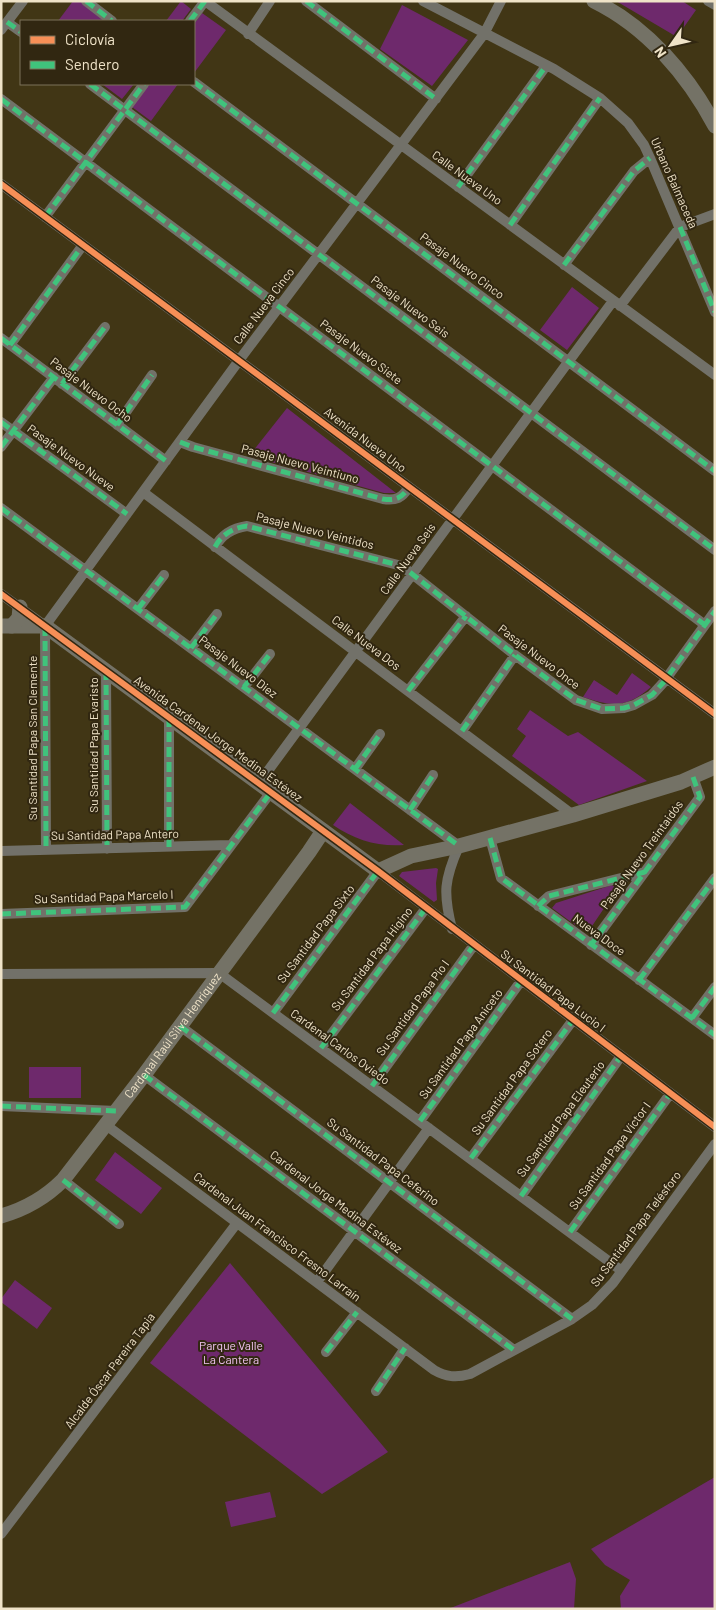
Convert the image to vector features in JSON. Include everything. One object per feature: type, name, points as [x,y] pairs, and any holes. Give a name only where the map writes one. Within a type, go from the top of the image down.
[{"type":"street","points":[[20,32],[4,26],[22,1]]},
{"type":"street","points":[[86,1],[111,20]]},
{"type":"street","points":[[191,20],[205,1]]},
{"type":"street","name":"Calle Nueva Uno","points":[[205,1],[715,375]]},
{"type":"street","points":[[248,34],[270,1]]},
{"type":"street","points":[[306,1],[436,99]]},
{"type":"street","name":"Urbano Balmaceda","points":[[423,1],[546,66],[600,98],[628,123],[644,145],[650,158],[715,312]]},
{"type":"street","name":"Calle Nueva Cinco","points":[[45,626],[279,307],[484,34],[501,1]]},
{"type":"street","points":[[594,1],[623,18],[658,48],[698,96],[715,126]]},
{"type":"street","points":[[708,1],[715,6]]},
{"type":"street","points":[[458,188],[546,66]]},
{"type":"street","name":"Pasaje Nuevo Cinco","points":[[195,83],[715,471]]},
{"type":"street","name":"Pasaje Nuevo Seis","points":[[91,85],[715,550]]},
{"type":"street","points":[[45,217],[143,85]]},
{"type":"street","points":[[510,225],[600,98]]},
{"type":"street","name":"Pasaje Nuevo Siete","points":[[1,100],[705,625]]},
{"type":"street","points":[[564,265],[634,171],[650,158]]},
{"type":"street","name":"Avenida Nueva Uno","points":[[1,184],[715,714]]},
{"type":"street","points":[[680,227],[715,214]]},
{"type":"street","name":"Calle Nueva Seis","points":[[259,783],[569,362],[680,227]]},
{"type":"street","points":[[10,345],[83,245]]},
{"type":"street","points":[[62,384],[105,327]]},
{"type":"street","name":"Pasaje Nuevo Ocho","points":[[1,338],[166,461]]},
{"type":"street","points":[[117,425],[152,375]]},
{"type":"street","points":[[1,447],[54,377]]},
{"type":"street","name":"Pasaje Nuevo Nueve","points":[[1,422],[127,514]]},
{"type":"street","name":"Pasaje Nuevo Veintiuno","points":[[180,442],[202,450],[383,500],[398,499],[403,496],[409,487]]},
{"type":"street","name":"Calle Nueva Dos","points":[[143,492],[573,814]]},
{"type":"street","name":"Pasaje Nuevo Diez","points":[[1,508],[459,846]]},
{"type":"street","name":"Pasaje Nuevo Veintidos","points":[[216,547],[226,534],[237,528],[248,526],[402,566],[413,573]]},
{"type":"street","name":"Pasaje Nuevo Once","points":[[413,573],[515,655],[576,700],[602,709],[624,708],[643,701],[659,688],[715,611]]},
{"type":"street","points":[[138,609],[164,575]]},
{"type":"street","points":[[1,594],[45,626]]},
{"type":"street","points":[[7,626],[20,618],[20,608]]},
{"type":"street","points":[[191,648],[217,614]]},
{"type":"street","points":[[408,691],[466,616]]},
{"type":"street","points":[[7,626],[45,626]]},
{"type":"street","name":"Avenida Cardenal Jorge Medina Estévez","points":[[45,626],[378,871]]},
{"type":"street","name":"Su Santidad Papa San Clemente","points":[[45,626],[46,850]]},
{"type":"street","points":[[244,687],[270,654]]},
{"type":"street","points":[[462,731],[515,655]]},
{"type":"street","name":"Su Santidad Papa Evaristo","points":[[106,670],[107,849]]},
{"type":"street","points":[[169,717],[169,847]]},
{"type":"street","points":[[355,769],[380,734]]},
{"type":"street","points":[[378,871],[410,856],[459,846],[573,814],[694,777],[715,767]]},
{"type":"street","points":[[410,810],[433,776]]},
{"type":"street","name":"Pasaje Nuevo Treintaidós","points":[[592,945],[700,796],[694,777]]},
{"type":"street","name":"Su Santidad Papa Marcelo I","points":[[1,914],[184,907],[271,792]]},
{"type":"street","name":"Cardenal Raúl Silva Henríquez","points":[[1,1216],[16,1212],[36,1202],[63,1180],[144,1075],[323,831]]},
{"type":"street","name":"Nueva Doce","points":[[490,838],[501,878],[715,1035]]},
{"type":"street","name":"Su Santidad Papa Antero","points":[[1,850],[230,845]]},
{"type":"street","points":[[452,929],[447,906],[446,885],[449,868],[459,846]]},
{"type":"street","name":"Su Santidad Papa Lucio I","points":[[378,871],[715,1127]]},
{"type":"street","name":"Su Santidad Papa Sixto","points":[[273,1013],[378,871]]},
{"type":"street","points":[[538,906],[549,896],[645,872]]},
{"type":"street","points":[[639,980],[715,878]]},
{"type":"street","name":"Su Santidad Papa Higino","points":[[321,1048],[426,908]]},
{"type":"street","name":"Su Santidad Papa Pío I","points":[[372,1086],[474,945]]},
{"type":"street","points":[[1,974],[219,973]]},
{"type":"street","name":"Cardenal Carlos Oviedo","points":[[219,973],[622,1271]]},
{"type":"street","name":"Su Santidad Papa Aniceto","points":[[420,1121],[521,981]]},
{"type":"street","points":[[692,1018],[715,987]]},
{"type":"street","name":"Su Santidad Papa Sotero","points":[[470,1158],[573,1020]]},
{"type":"street","name":"Su Santidad Papa Ceferino","points":[[180,1026],[572,1319]]},
{"type":"street","name":"Su Santidad Papa Eleuterio","points":[[521,1196],[621,1056]]},
{"type":"street","name":"Cardenal Jorge Medina Estévez","points":[[144,1075],[514,1350]]},
{"type":"street","name":"Su Santidad Papa Víctor I","points":[[570,1232],[670,1094]]},
{"type":"street","points":[[1,1106],[116,1111]]},
{"type":"street","name":"Cardenal Juan Francisco Fresno Larraín","points":[[106,1125],[434,1370]]},
{"type":"street","points":[[317,1282],[429,1128]]},
{"type":"street","name":"Su Santidad Papa Telésforo","points":[[434,1370],[448,1376],[463,1376],[572,1319],[592,1305],[603,1295],[622,1271],[715,1144]]},
{"type":"street","points":[[63,1180],[119,1224]]},
{"type":"street","name":"Alcalde Óscar Pereira Tapia","points":[[1,1534],[238,1223]]},
{"type":"street","points":[[326,1352],[357,1312]]},
{"type":"street","points":[[376,1391],[405,1348]]},
{"type":"green space","points":[[73,1],[80,1],[106,20],[59,20]]},
{"type":"green space","points":[[181,1],[191,9],[183,20],[167,20]]},
{"type":"green space","points":[[616,1],[682,1],[696,10],[677,37]]},
{"type":"green space","points":[[402,5],[468,40],[432,86],[380,49]]},
{"type":"green space","points":[[202,13],[226,30],[195,72],[195,23]]},
{"type":"green space","points":[[103,85],[133,85],[122,99]]},
{"type":"green space","points":[[148,85],[177,85],[151,121],[132,107]]},
{"type":"green space","points":[[572,287],[599,308],[567,350],[540,330]]},
{"type":"green space","points":[[287,408],[396,493],[384,493],[249,456]]},
{"type":"green space","points":[[632,673],[651,687],[634,699],[619,704],[611,704],[583,697],[594,680],[617,695]]},
{"type":"green space","points":[[530,710],[568,736],[578,732],[647,781],[579,805],[512,756],[526,736],[517,729]]},
{"type":"green space","points":[[350,803],[404,845],[376,844],[350,835],[333,825]]},
{"type":"green space","points":[[438,869],[436,883],[437,900],[434,902],[399,876],[402,872]]},
{"type":"green space","points":[[612,885],[617,889],[590,929],[582,930],[552,908],[556,903]]},
{"type":"green space","points":[[29,1067],[81,1067],[81,1098],[29,1098]]},
{"type":"green space","points":[[115,1152],[162,1188],[141,1214],[95,1180]]},
{"type":"green space","name":"Parque Valle La Cantera","points":[[230,1263],[388,1452],[322,1494],[150,1363]]},
{"type":"green space","points":[[15,1280],[52,1308],[37,1329],[1,1302],[1,1299]]},
{"type":"green space","points":[[715,1477],[715,1609],[621,1609],[620,1596],[630,1580],[605,1565],[591,1549]]},
{"type":"green space","points":[[270,1492],[276,1517],[231,1527],[225,1502]]},
{"type":"green space","points":[[570,1562],[576,1579],[574,1609],[448,1609]]},
{"type":"marked path","points":[[86,1],[111,20]]},
{"type":"marked path","points":[[191,20],[205,1]]},
{"type":"marked path","points":[[306,1],[436,99]]},
{"type":"marked path","points":[[7,22],[20,31]]},
{"type":"marked path","points":[[458,187],[546,66]]},
{"type":"marked path","points":[[195,83],[715,471]]},
{"type":"marked path","points":[[91,85],[715,550]]},
{"type":"marked path","points":[[45,217],[143,85]]},
{"type":"marked path","points":[[510,225],[600,98]]},
{"type":"marked path","points":[[1,99],[705,625]]},
{"type":"marked path","points":[[564,265],[634,171],[650,158]]},
{"type":"marked path","points":[[680,227],[715,312]]},
{"type":"marked path","points":[[10,345],[83,245]]},
{"type":"marked path","points":[[62,384],[105,327]]},
{"type":"marked path","points":[[1,338],[166,461]]},
{"type":"marked path","points":[[117,425],[152,375]]},
{"type":"marked path","points":[[1,447],[54,377]]},
{"type":"marked path","points":[[1,422],[127,514]]},
{"type":"marked path","points":[[180,442],[383,499],[392,500],[398,498],[409,487]]},
{"type":"marked path","points":[[1,508],[459,846]]},
{"type":"marked path","points":[[215,547],[228,532],[247,526],[402,566],[515,655],[576,700],[602,709],[624,708],[652,695],[663,683],[715,611]]},
{"type":"marked path","points":[[138,609],[164,575]]},
{"type":"marked path","points":[[191,648],[217,614]]},
{"type":"marked path","points":[[408,691],[466,616]]},
{"type":"marked path","points":[[45,626],[46,850]]},
{"type":"marked path","points":[[244,687],[270,654]]},
{"type":"marked path","points":[[462,731],[515,655]]},
{"type":"marked path","points":[[106,670],[107,849]]},
{"type":"marked path","points":[[169,717],[169,847]]},
{"type":"marked path","points":[[355,769],[380,734]]},
{"type":"marked path","points":[[410,810],[433,775]]},
{"type":"marked path","points":[[591,945],[700,797],[693,777]]},
{"type":"marked path","points":[[1,914],[185,907],[271,792]]},
{"type":"marked path","points":[[490,838],[501,878],[715,1035]]},
{"type":"marked path","points":[[273,1013],[378,871]]},
{"type":"marked path","points":[[538,906],[549,896],[645,872]]},
{"type":"marked path","points":[[639,980],[715,878]]},
{"type":"marked path","points":[[321,1048],[426,908]]},
{"type":"marked path","points":[[372,1086],[474,945]]},
{"type":"marked path","points":[[420,1121],[521,981]]},
{"type":"marked path","points":[[692,1018],[715,987]]},
{"type":"marked path","points":[[471,1158],[573,1020]]},
{"type":"marked path","points":[[180,1026],[572,1319]]},
{"type":"marked path","points":[[521,1196],[621,1056]]},
{"type":"marked path","points":[[144,1075],[514,1350]]},
{"type":"marked path","points":[[570,1232],[670,1094]]},
{"type":"marked path","points":[[1,1106],[116,1111]]},
{"type":"marked path","points":[[63,1180],[119,1224]]},
{"type":"marked path","points":[[326,1352],[357,1312]]},
{"type":"marked path","points":[[376,1391],[405,1348]]},
{"type":"cycle path","points":[[1,184],[715,714]]},
{"type":"cycle path","points":[[1,594],[378,871],[715,1127]]}]
